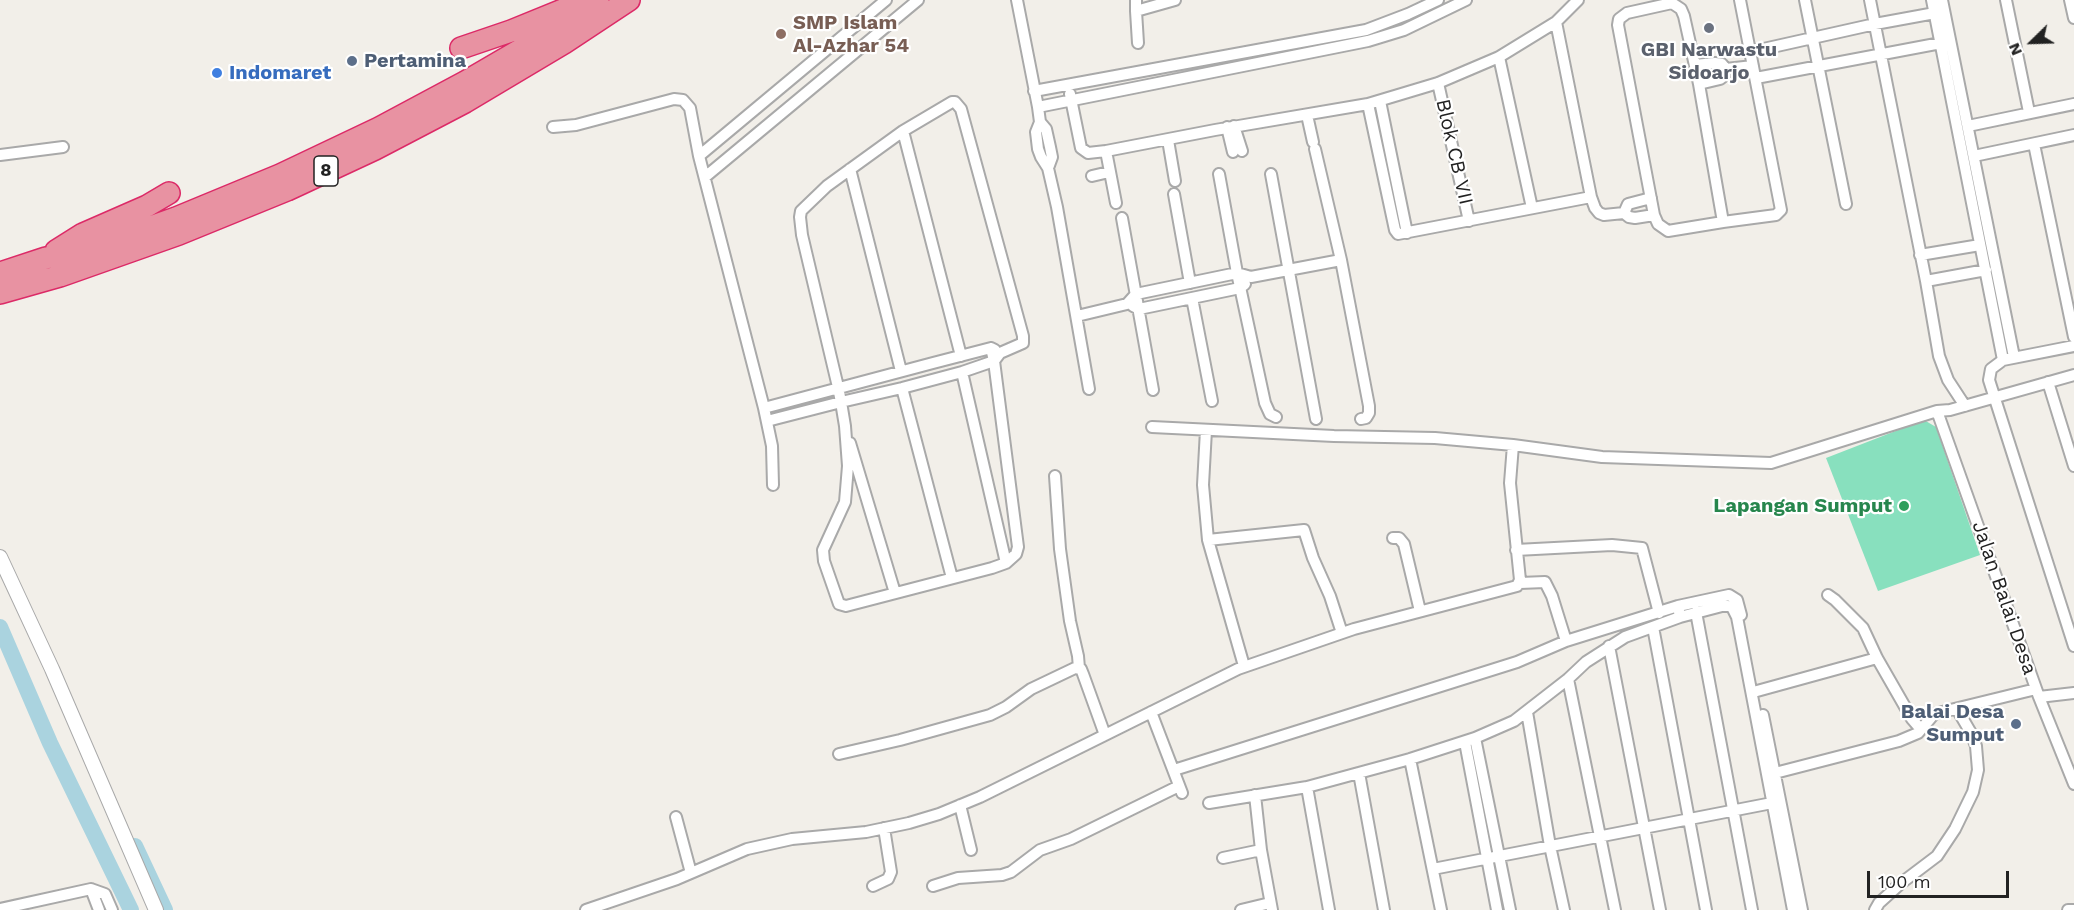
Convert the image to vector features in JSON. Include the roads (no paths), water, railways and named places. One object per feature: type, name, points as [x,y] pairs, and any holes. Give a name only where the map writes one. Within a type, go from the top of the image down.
[{"type":"highway","points":[[460,48],[511,31],[586,0]]},
{"type":"highway","name":"8","points":[[0,273],[46,258],[90,249],[165,222],[320,156],[379,128],[465,82],[561,26],[598,0]]},
{"type":"highway","name":"8","points":[[0,293],[60,276],[179,234],[287,190],[465,102],[564,43],[629,0]]},
{"type":"highway","points":[[46,258],[82,234],[138,210],[169,193]]},
{"type":"street","points":[[699,156],[886,0]]},
{"type":"street","points":[[705,177],[918,0]]},
{"type":"street","points":[[1017,0],[1040,122],[1046,129],[1052,157],[1048,168],[1089,390]]},
{"type":"street","points":[[1138,43],[1136,5],[1175,0]]},
{"type":"street","points":[[1038,107],[1367,36],[1438,0]]},
{"type":"street","points":[[1034,91],[1404,30],[1466,0]]},
{"type":"street","points":[[1069,85],[1081,148],[1088,153],[1106,151],[1380,101],[1438,82],[1499,57],[1556,22],[1578,0]]},
{"type":"street","points":[[1723,222],[1699,84],[1681,9],[1672,3],[1647,3],[1619,19],[1618,25],[1654,215],[1658,224],[1668,231],[1776,215],[1781,210],[1740,0]]},
{"type":"street","points":[[1805,0],[1845,204]]},
{"type":"street","points":[[1870,0],[1943,368],[1954,391],[1965,405]]},
{"type":"street","points":[[1932,0],[1943,30],[1968,126],[1966,144],[1974,156],[1988,262],[2009,358]]},
{"type":"street","points":[[1942,0],[1941,43],[1966,144],[1980,245],[1988,262]]},
{"type":"street","points":[[2006,0],[2029,112]]},
{"type":"street","points":[[2070,0],[2074,18]]},
{"type":"street","points":[[875,9],[889,24]]},
{"type":"street","points":[[1750,52],[1935,13]]},
{"type":"street","points":[[1556,22],[1595,208],[1604,215],[1624,213],[1635,218],[1654,215]]},
{"type":"street","points":[[1756,78],[1941,43]]},
{"type":"street","points":[[1499,57],[1532,208]]},
{"type":"street","points":[[1695,66],[1716,63],[1722,64],[1726,69],[1725,75],[1720,79],[1699,84]]},
{"type":"street","points":[[1726,69],[1753,66]]},
{"type":"street","name":"Blok CB VII","points":[[1438,82],[1469,220]]},
{"type":"street","points":[[553,127],[576,124],[678,99],[683,100],[690,108],[699,156],[764,408],[772,446],[774,485]]},
{"type":"street","points":[[1380,101],[1407,233]]},
{"type":"street","points":[[767,422],[841,402],[962,372],[995,354],[1021,345],[1023,336],[961,109],[955,102],[947,104],[903,131],[850,169],[801,211],[802,235],[838,387],[841,402],[845,426],[848,466],[845,502],[823,550],[824,561],[837,600],[842,606],[952,578],[1006,563],[1012,559],[1018,547],[995,354]]},
{"type":"street","points":[[1368,104],[1395,230],[1398,234],[1591,197]]},
{"type":"street","points":[[1968,126],[2074,104]]},
{"type":"street","points":[[1307,115],[1341,260],[1369,406],[1369,414],[1366,418],[1362,418]]},
{"type":"street","points":[[1230,127],[1237,152]]},
{"type":"street","points":[[903,131],[961,356]]},
{"type":"street","points":[[1974,156],[2074,135]]},
{"type":"street","points":[[1168,140],[1175,181]]},
{"type":"street","points":[[2034,144],[2074,337]]},
{"type":"street","points":[[0,155],[63,147]]},
{"type":"street","points":[[1106,151],[1116,203]]},
{"type":"street","points":[[850,169],[901,371]]},
{"type":"street","points":[[1092,176],[1109,172]]},
{"type":"street","points":[[1219,174],[1240,288],[1265,403],[1270,414],[1275,417]]},
{"type":"street","points":[[1271,174],[1316,419]]},
{"type":"street","points":[[1174,194],[1190,284]]},
{"type":"street","points":[[1624,213],[1625,208],[1631,202],[1651,198]]},
{"type":"street","points":[[1122,218],[1153,390]]},
{"type":"street","points":[[1920,255],[1980,245]]},
{"type":"street","points":[[1077,316],[1127,304],[1136,294],[1237,273],[1251,277],[1341,260]]},
{"type":"street","points":[[1926,281],[1988,262]]},
{"type":"street","points":[[1127,304],[1139,309],[1240,288],[1251,277]]},
{"type":"street","points":[[1192,298],[1212,401]]},
{"type":"street","points":[[2074,346],[2009,358],[1993,367],[1989,373],[1994,397],[2074,646]]},
{"type":"street","points":[[764,408],[961,356],[995,354]]},
{"type":"street","points":[[933,363],[936,378]]},
{"type":"street","points":[[962,372],[1006,563]]},
{"type":"street","points":[[1152,427],[1435,438],[1514,445],[1612,458],[1771,463],[1937,411],[2074,375]]},
{"type":"street","points":[[2048,382],[2074,466]]},
{"type":"street","points":[[902,388],[952,578]]},
{"type":"street","name":"Jalan Balai Desa","points":[[1937,411],[2038,693],[2074,784]]},
{"type":"street","points":[[845,426],[895,593]]},
{"type":"street","points":[[1206,430],[1203,485],[1208,540],[1244,666]]},
{"type":"street","points":[[1514,445],[1510,483],[1520,583]]},
{"type":"street","points":[[1055,476],[1060,549],[1079,668],[1105,735]]},
{"type":"street","points":[[1208,540],[1304,530],[1342,633]]},
{"type":"street","points":[[1393,538],[1399,538],[1404,544],[1420,611]]},
{"type":"street","points":[[1516,550],[1612,545],[1642,548],[1659,612]]},
{"type":"street","points":[[0,557],[52,669],[156,910]]},
{"type":"street","points":[[586,910],[691,873],[747,849],[792,838],[866,832],[909,823],[960,806],[1197,687],[1244,666],[1342,633],[1520,583],[1545,582],[1552,596],[1566,640]]},
{"type":"street","points":[[1209,803],[1307,787],[1470,740],[1507,725],[1527,712],[1586,662],[1625,637],[1653,627],[1679,612],[1729,595],[1736,598],[1739,605],[1802,910]]},
{"type":"street","points":[[1828,595],[1863,628],[1912,720],[1923,728]]},
{"type":"street","points":[[1174,770],[1517,662],[1566,640],[1659,612],[1696,612],[1722,606],[1732,607],[1735,612],[1793,910]]},
{"type":"street","points":[[1696,612],[1752,910]]},
{"type":"street","points":[[1653,627],[1706,910]]},
{"type":"street","points":[[1609,646],[1660,910]]},
{"type":"street","points":[[1757,691],[1877,658]]},
{"type":"street","points":[[839,754],[990,715],[1006,707],[1031,689],[1079,668]]},
{"type":"street","points":[[1568,679],[1615,910]]},
{"type":"street","points":[[1775,773],[1899,741],[1918,733],[1934,714],[2038,693],[2074,693]]},
{"type":"street","points":[[1875,910],[1879,903],[1900,884],[1937,856],[1955,829],[1973,792],[1978,770],[1976,747],[1971,733],[1956,709]]},
{"type":"street","points":[[933,886],[958,878],[1002,875],[1011,872],[1040,850],[1071,839],[1180,790],[1151,712]]},
{"type":"street","points":[[1527,712],[1550,846],[1564,910]]},
{"type":"street","points":[[1470,740],[1500,857],[1510,910]]},
{"type":"street","points":[[1470,740],[1497,910]]},
{"type":"street","points":[[1410,759],[1441,910]]},
{"type":"street","points":[[1359,773],[1384,910]]},
{"type":"street","points":[[1307,787],[1329,910]]},
{"type":"street","points":[[1241,910],[1271,906],[1261,850],[1255,795]]},
{"type":"street","points":[[1433,868],[1500,857],[1772,803]]},
{"type":"street","points":[[960,806],[971,849]]},
{"type":"street","points":[[676,817],[691,873]]},
{"type":"street","points":[[873,886],[888,879],[891,872],[884,828]]},
{"type":"street","points":[[1223,858],[1261,850]]},
{"type":"street","points":[[91,889],[99,910]]},
{"type":"street","points":[[0,909],[91,889],[105,894],[112,910]]},
{"type":"street","points":[[2068,910],[2074,910]]},
{"type":"waterway","points":[[0,627],[50,743],[131,910]]},
{"type":"waterway","points":[[135,846],[165,910]]},
{"type":"place","name":"GBI Narwastu Sidoarjo","points":[[1709,28]]},
{"type":"place","name":"SMP Islam Al-Azhar 54","points":[[781,34]]},
{"type":"place","name":"Pertamina","points":[[352,61]]},
{"type":"place","name":"Indomaret","points":[[217,73]]},
{"type":"place","name":"Lapangan Sumput","points":[[1904,506]]},
{"type":"place","name":"Balai Desa Sumput","points":[[2016,724]]}]
